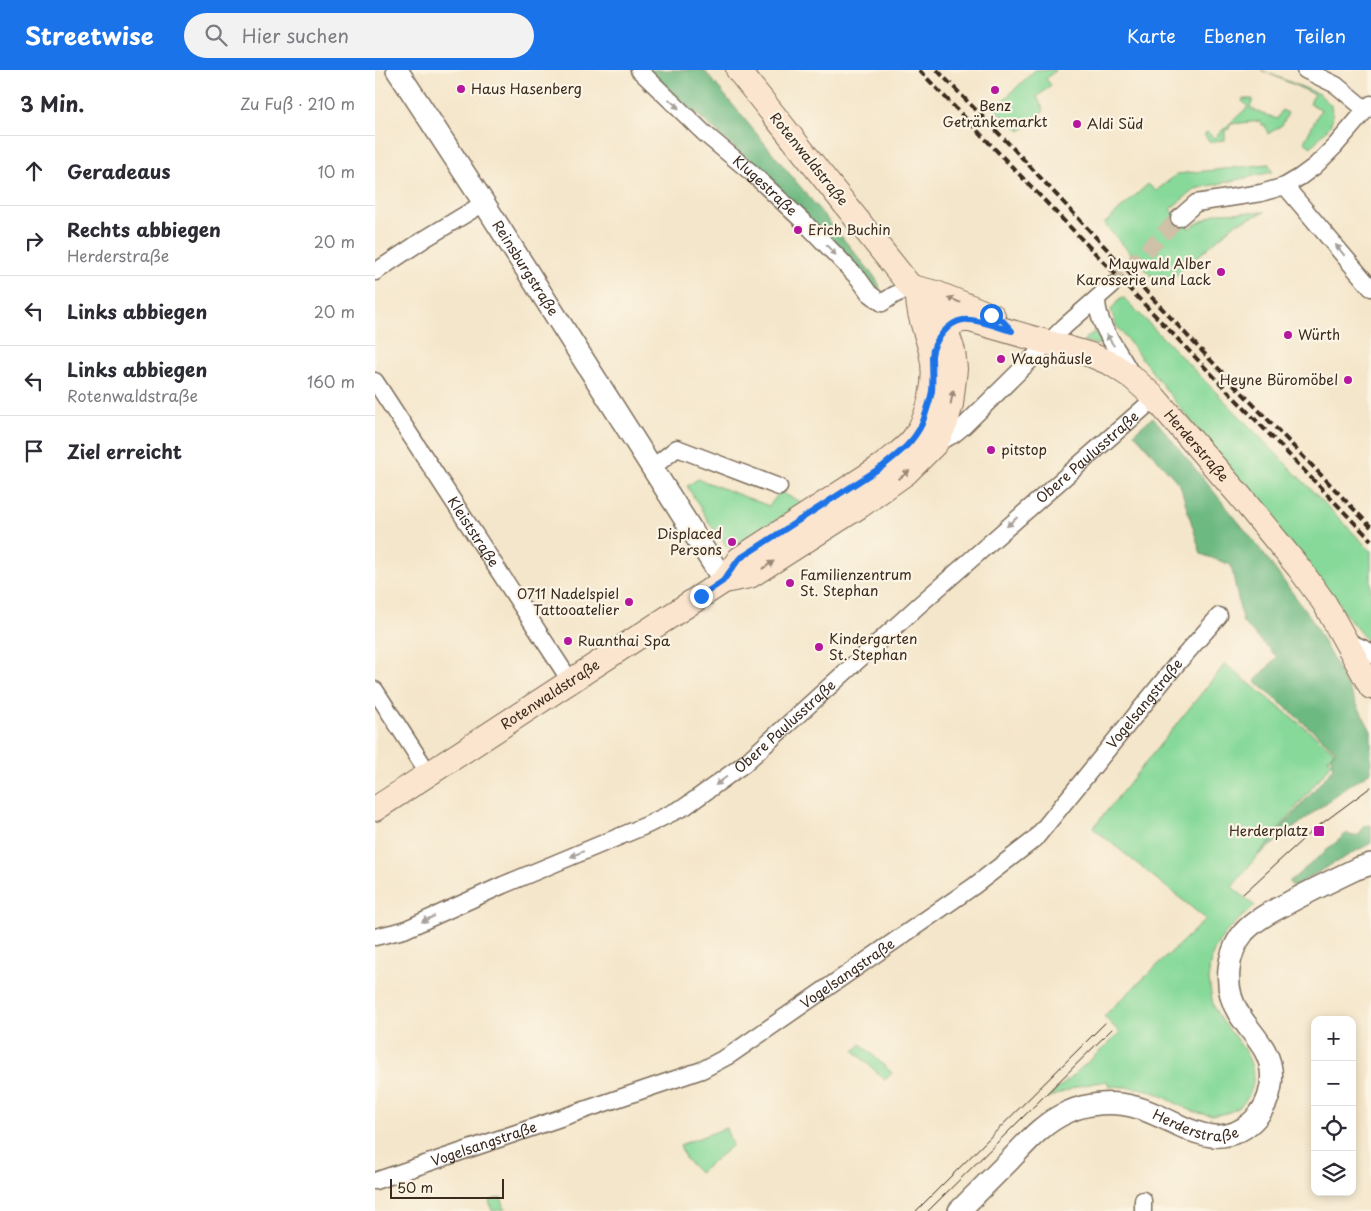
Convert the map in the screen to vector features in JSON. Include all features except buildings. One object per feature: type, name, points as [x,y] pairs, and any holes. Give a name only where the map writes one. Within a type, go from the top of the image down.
[{"type":"main road","name":"Rotenwaldstraße","points":[[737,70],[915,291],[946,324],[953,351],[955,369],[954,388],[946,422],[936,443],[906,473],[853,498]]},
{"type":"main road","name":"Rotenwaldstraße","points":[[375,809],[723,581],[750,576],[853,498],[883,466],[901,452],[914,439],[927,409],[932,390],[932,354],[918,309],[915,291]]},
{"type":"main road","points":[[915,291],[936,292],[1003,321],[1012,331]]},
{"type":"main road","name":"Herderstraße","points":[[946,324],[970,320],[1012,331],[1091,355],[1112,364],[1133,378],[1155,398],[1240,496],[1299,568],[1325,604],[1347,641],[1371,688]]},
{"type":"main road","points":[[932,354],[946,324]]},
{"type":"street","name":"Reinsburgstraße","points":[[397,70],[484,203],[723,581]]},
{"type":"street","name":"Klugestraße","points":[[639,70],[704,133],[753,174],[806,224],[859,279],[869,293],[882,303],[894,295],[915,291]]},
{"type":"street","points":[[1179,218],[1196,203],[1261,194],[1285,186],[1315,166],[1335,146],[1368,107],[1335,85],[1305,70]]},
{"type":"street","points":[[1285,186],[1371,288]]},
{"type":"street","points":[[375,272],[484,203]]},
{"type":"street","name":"Rotenwaldstraße","points":[[936,443],[953,435],[965,426],[1065,326],[1112,285]]},
{"type":"street","points":[[1097,300],[1097,311],[1105,332],[1124,360],[1133,378]]},
{"type":"street","name":"Kleiststraße","points":[[375,381],[571,682]]},
{"type":"street","name":"Obere Paulusstraße","points":[[375,937],[404,930],[503,885],[647,825],[686,806],[744,764],[925,600],[1155,398]]},
{"type":"street","points":[[652,468],[677,448],[779,487]]},
{"type":"street","name":"Vogelsangstraße","points":[[375,1181],[702,1070],[730,1055],[975,886],[1035,839],[1219,616]]},
{"type":"street","points":[[1347,641],[1367,650],[1371,655]]},
{"type":"street","points":[[375,690],[429,774]]},
{"type":"street","name":"Herderstraße","points":[[959,1211],[1044,1127],[1055,1119],[1077,1109],[1105,1104],[1134,1106],[1161,1116],[1190,1131],[1219,1136],[1233,1134],[1255,1120],[1263,1109],[1269,1095],[1272,1078],[1265,1050],[1237,1012],[1231,993],[1228,976],[1230,960],[1235,947],[1245,932],[1260,918],[1366,867],[1368,854],[1371,853]]},
{"type":"green space","points":[[647,70],[704,70],[874,276],[880,289],[875,290],[866,278],[778,186]]},
{"type":"green space","points":[[1035,70],[1056,70],[1046,79],[1051,85],[1037,97],[1044,110],[1021,131],[994,109]]},
{"type":"green space","points":[[1261,70],[1319,94],[1331,105],[1333,116],[1330,126],[1311,147],[1304,142],[1321,109],[1310,104],[1314,94]]},
{"type":"green space","points":[[1243,99],[1253,99],[1250,108],[1277,119],[1282,110],[1288,113],[1282,125],[1268,134],[1265,125],[1262,125],[1261,121],[1230,124],[1229,129],[1225,130],[1225,140],[1210,142],[1204,135],[1207,132],[1214,138],[1248,107],[1242,101]]},
{"type":"green space","points":[[1269,164],[1272,172],[1195,189],[1170,209],[1189,228],[1217,213],[1265,212],[1235,224],[1162,288],[1104,224],[1148,184],[1156,191],[1177,174]]},
{"type":"green space","points":[[1120,298],[1124,298],[1371,551],[1371,646],[1116,325],[1111,310]]},
{"type":"green space","points":[[1095,331],[1104,344],[1104,346],[1083,341]]},
{"type":"green space","points":[[1153,417],[1254,541],[1311,618],[1371,731],[1371,772],[1348,786],[1256,857],[1333,768],[1331,757],[1335,750],[1255,681],[1277,657],[1243,623],[1231,565],[1201,554],[1180,485],[1134,433]]},
{"type":"green space","points":[[698,479],[769,506],[780,492],[803,503],[735,547],[727,547],[710,524],[687,486]]},
{"type":"green space","points":[[1225,664],[1334,751],[1328,759],[1332,763],[1232,887],[1255,906],[1227,931],[1214,950],[1211,961],[1209,973],[1213,1004],[1219,1016],[1242,1046],[1249,1059],[1253,1081],[1251,1091],[1247,1099],[1232,1111],[1210,1115],[1187,1109],[1151,1091],[1109,1086],[1107,1081],[1079,1086],[1048,1098],[1120,1033],[1104,1016],[1206,919],[1093,828]]},
{"type":"green space","points":[[1371,825],[1371,843],[1293,887],[1289,882],[1347,833],[1355,836],[1361,832],[1363,826]]},
{"type":"green space","points":[[861,1044],[892,1073],[885,1080],[854,1051]]},
{"type":"green space","points":[[726,1128],[732,1146],[699,1173],[685,1158],[680,1145]]},
{"type":"green space","points":[[501,1197],[505,1209],[492,1211],[489,1201]]},
{"type":"tunnel","points":[[1112,285],[1179,218]]},
{"type":"tram line","points":[[1243,894],[1313,830],[1371,787]]},
{"type":"tram line","points":[[916,1211],[1105,1023]]},
{"type":"tram line","points":[[928,1211],[1112,1029]]},
{"type":"railway","points":[[919,70],[1371,540]]},
{"type":"railway","points":[[937,70],[1011,146],[1197,346],[1371,527]]},
{"type":"place","name":"Haus Hasenberg","points":[[461,89]]},
{"type":"place","name":"Benz Getränkemarkt","points":[[995,90]]},
{"type":"place","name":"Aldi Süd","points":[[1077,124]]},
{"type":"place","name":"Erich Buchin","points":[[798,230]]},
{"type":"place","name":"Maywald Alber Karosserie und Lack","points":[[1221,272]]},
{"type":"place","name":"Würth","points":[[1288,335]]},
{"type":"place","name":"Waaghäusle","points":[[1001,359]]},
{"type":"place","name":"Heyne Büromöbel","points":[[1348,380]]},
{"type":"place","name":"pitstop","points":[[991,450]]},
{"type":"place","name":"Displaced Persons","points":[[732,542]]},
{"type":"place","name":"Familienzentrum St. Stephan","points":[[790,583]]},
{"type":"place","name":"0711 Nadelspiel Tattooatelier","points":[[629,602]]},
{"type":"place","name":"Ruanthai Spa","points":[[568,641]]},
{"type":"place","name":"Kindergarten St. Stephan","points":[[819,647]]},
{"type":"place","name":"Herderplatz","points":[[1319,831]]},
{"type":"route","points":[[701,596],[723,581],[739,559],[883,466],[901,452],[914,439],[927,409],[932,390],[932,354],[938,341],[953,323],[963,320],[970,320],[1012,331],[1003,321],[991,315]]}]
